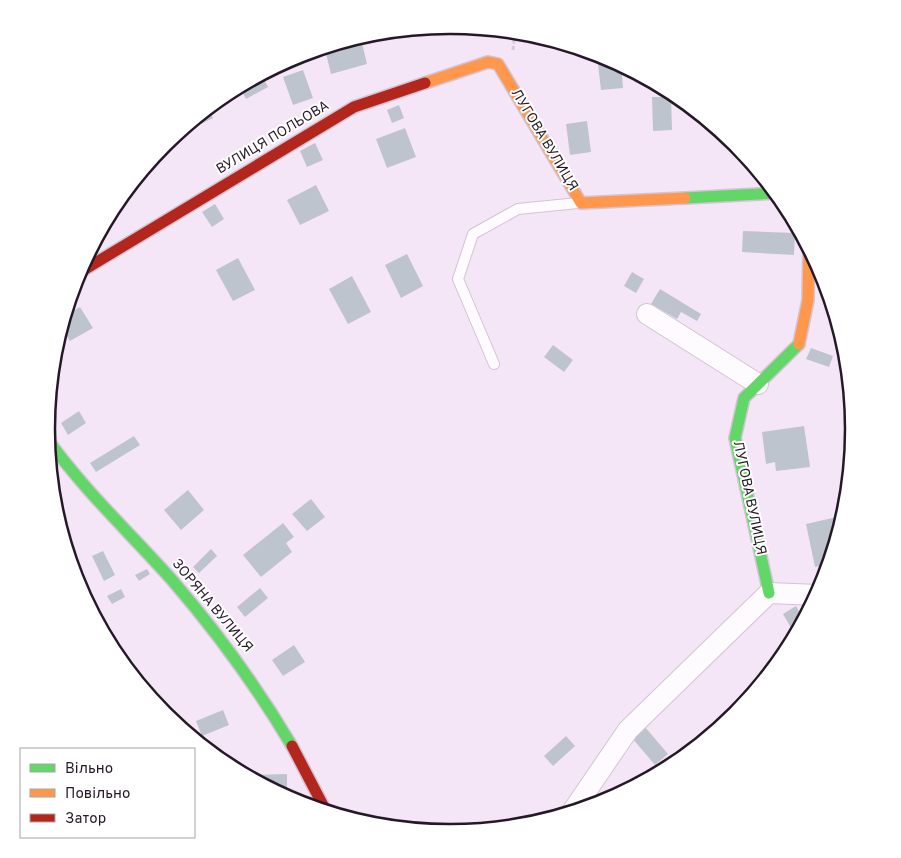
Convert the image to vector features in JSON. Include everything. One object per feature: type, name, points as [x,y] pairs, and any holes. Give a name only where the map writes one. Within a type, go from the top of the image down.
[{"type":"street","name":"ВУЛИЦЯ ПОЛЬОВА","points":[[91,266],[354,107],[488,62],[498,64]]},
{"type":"street","name":"ЛУГОВА ВУЛИЦЯ","points":[[498,64],[581,203],[767,192]]},
{"type":"street","name":"ЛУГОВА ВУЛИЦЯ","points":[[769,593],[735,438],[744,398],[800,343],[808,300],[809,262]]},
{"type":"street","points":[[647,314],[758,384]]},
{"type":"street","name":"ЗОРЯНА ВУЛИЦЯ","points":[[56,452],[67,468],[172,580],[246,671],[305,766],[322,803]]},
{"type":"street","points":[[578,803],[628,730],[769,593],[809,595]]},
{"type":"lane","points":[[494,364],[458,279],[472,234],[518,209],[581,203]]},
{"type":"building","points":[[362,44],[367,64],[331,74],[326,54]]},
{"type":"building","points":[[598,62],[622,73],[623,88],[601,90]]},
{"type":"building","points":[[303,70],[313,98],[293,105],[283,77]]},
{"type":"building","points":[[265,81],[268,87],[246,99],[243,93]]},
{"type":"building","points":[[652,97],[665,97],[671,101],[672,130],[653,131]]},
{"type":"building","points":[[399,105],[404,118],[392,123],[387,110]]},
{"type":"building","points":[[211,114],[213,118],[197,126]]},
{"type":"building","points":[[587,121],[591,152],[570,155],[566,124]]},
{"type":"building","points":[[405,128],[416,157],[387,168],[376,139]]},
{"type":"building","points":[[315,143],[323,160],[307,167],[300,151]]},
{"type":"building","points":[[316,185],[329,211],[300,225],[287,200]]},
{"type":"building","points":[[215,204],[224,219],[212,227],[202,212]]},
{"type":"building","points":[[743,231],[794,233],[795,235],[794,255],[742,252]]},
{"type":"building","points":[[407,254],[423,286],[401,298],[385,265]]},
{"type":"building","points":[[238,258],[255,290],[233,301],[216,270]]},
{"type":"building","points":[[632,272],[644,279],[636,293],[624,286]]},
{"type":"building","points":[[352,276],[371,312],[348,324],[329,289]]},
{"type":"building","points":[[660,289],[701,314],[697,321],[681,312],[677,319],[651,304]]},
{"type":"building","points":[[80,307],[93,328],[70,341],[67,336],[74,311]]},
{"type":"building","points":[[553,345],[573,360],[564,372],[544,357]]},
{"type":"building","points":[[811,348],[833,356],[829,367],[806,359]]},
{"type":"building","points":[[79,411],[86,423],[68,435],[61,423]]},
{"type":"building","points":[[804,426],[810,467],[776,471],[775,462],[766,464],[762,432]]},
{"type":"building","points":[[134,436],[140,445],[96,472],[90,463]]},
{"type":"building","points":[[188,490],[204,510],[181,530],[164,510]]},
{"type":"building","points":[[311,499],[325,517],[307,531],[292,514]]},
{"type":"building","points":[[835,517],[821,566],[815,567],[806,524]]},
{"type":"building","points":[[283,523],[294,537],[286,543],[292,552],[261,577],[243,555]]},
{"type":"building","points":[[211,549],[217,556],[199,573],[193,567]]},
{"type":"building","points":[[103,551],[115,575],[104,581],[92,556]]},
{"type":"building","points":[[147,569],[150,574],[139,581],[135,575]]},
{"type":"building","points":[[260,588],[268,598],[245,617],[237,607]]},
{"type":"building","points":[[121,589],[125,597],[112,604],[107,596]]},
{"type":"building","points":[[796,606],[800,614],[792,629],[783,614]]},
{"type":"building","points":[[294,645],[305,662],[283,676],[272,660]]},
{"type":"building","points":[[223,710],[229,725],[202,736],[196,721]]},
{"type":"building","points":[[645,727],[668,754],[655,765],[632,738]]},
{"type":"building","points":[[566,736],[575,746],[553,766],[544,756]]},
{"type":"building","points":[[287,774],[287,788],[276,783],[260,775]]},
{"type":"traffic: fast","points":[[685,198],[768,193]]},
{"type":"traffic: fast","points":[[769,593],[735,438],[744,398],[799,344]]},
{"type":"traffic: fast","points":[[56,451],[108,512],[172,580],[205,620],[251,681],[292,746]]},
{"type":"traffic: slow","points":[[425,83],[488,62],[498,64],[581,203],[685,198]]},
{"type":"traffic: slow","points":[[799,344],[808,300],[809,262]]},
{"type":"traffic: jam","points":[[91,266],[354,107],[425,83]]},
{"type":"traffic: jam","points":[[292,746],[322,802]]}]
